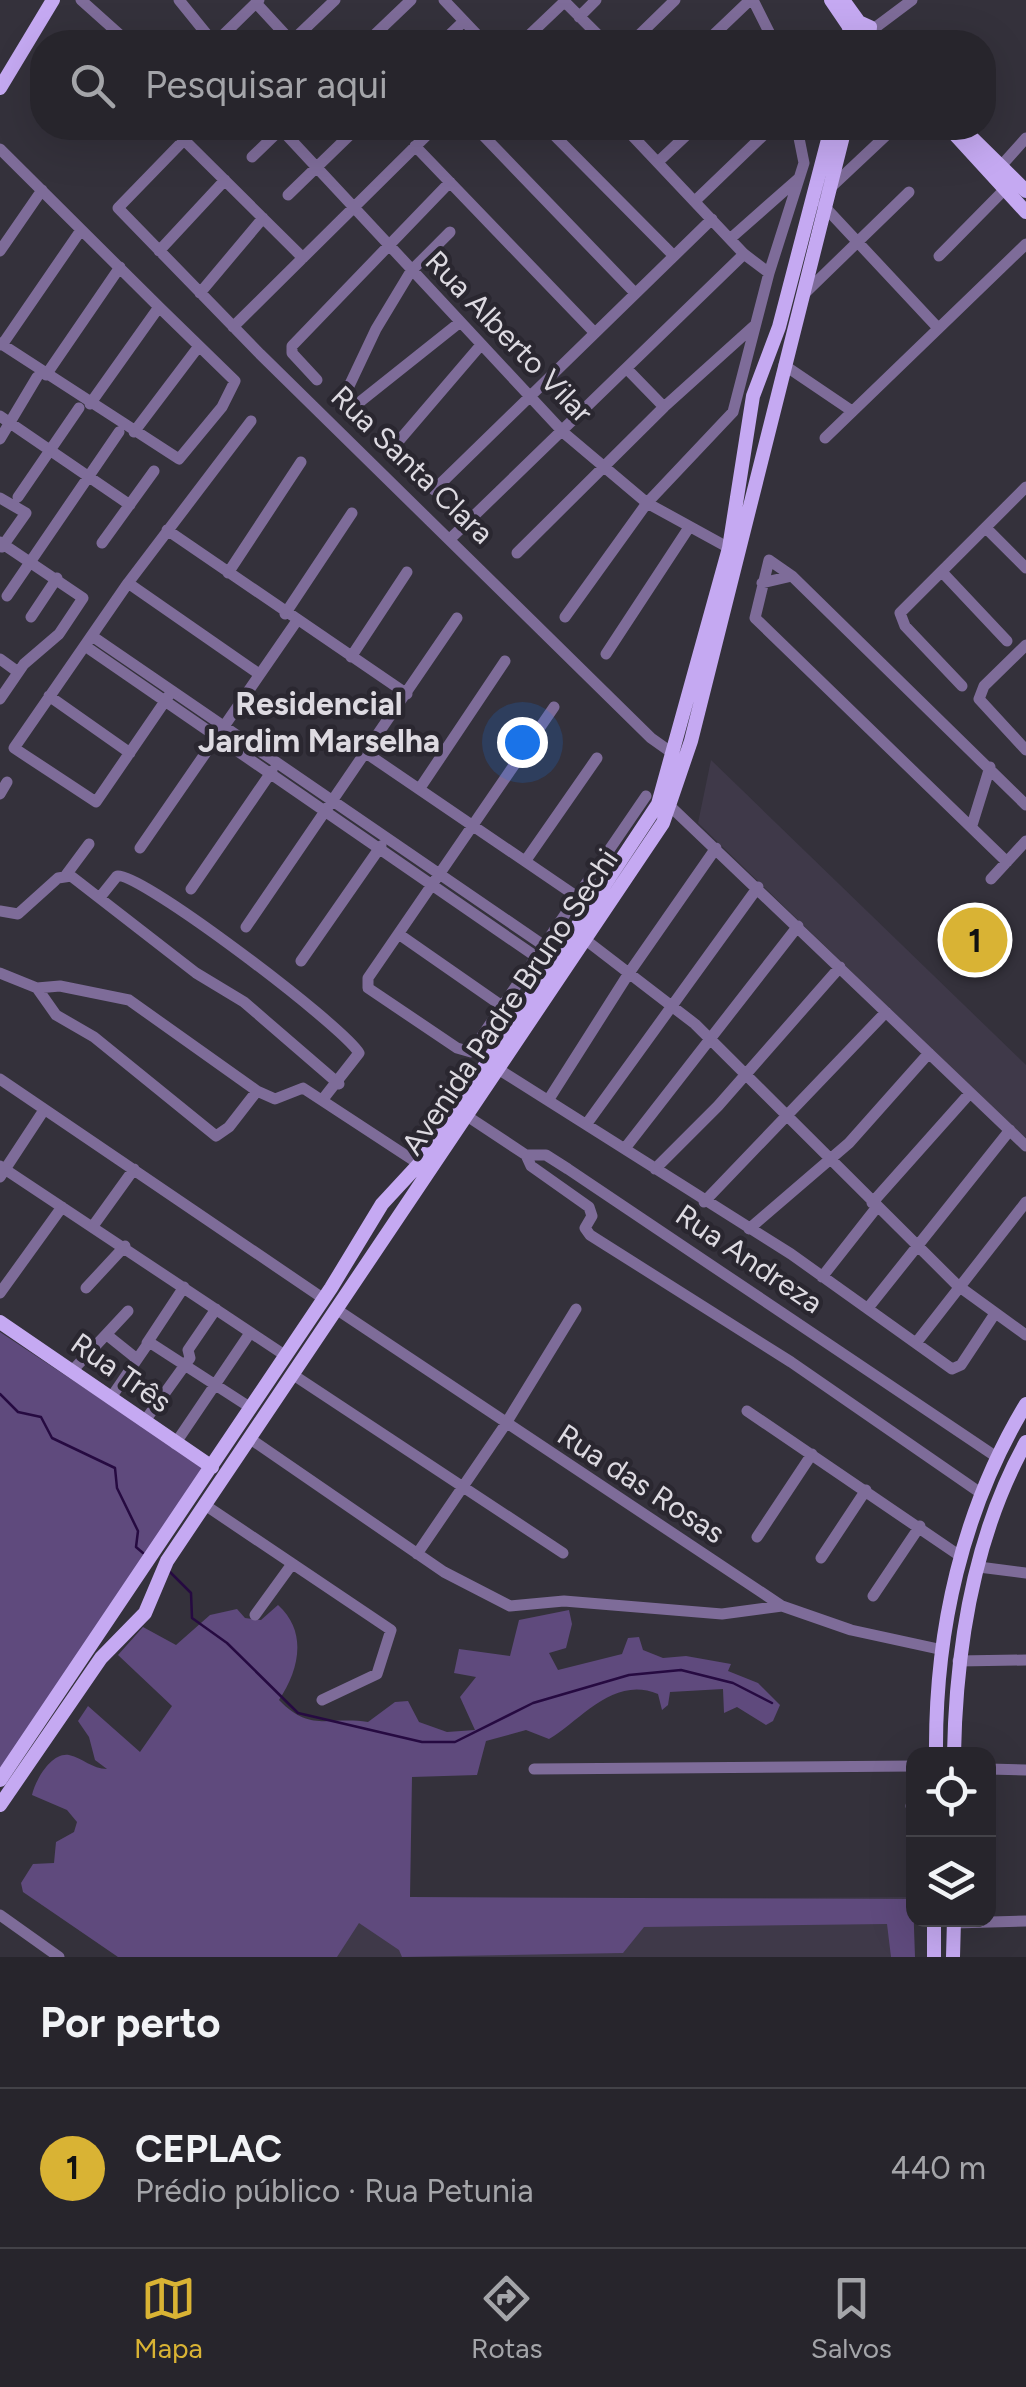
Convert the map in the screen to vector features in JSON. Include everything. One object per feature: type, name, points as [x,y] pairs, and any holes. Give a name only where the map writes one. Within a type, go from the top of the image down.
[{"type":"main road","points":[[33,30],[53,0]]},
{"type":"main road","points":[[831,0],[857,30]]},
{"type":"main road","points":[[843,0],[859,30]]},
{"type":"main road","points":[[2,76],[30,34]]},
{"type":"main road","name":"Avenida Padre Bruno Sechi","points":[[0,1780],[286,1356],[402,1212],[587,941],[671,806],[803,295],[829,140]]},
{"type":"main road","name":"Avenida Padre Bruno Sechi","points":[[0,1805],[100,1658],[149,1606],[161,1571],[292,1374],[376,1214],[419,1164],[656,808],[676,755],[729,548],[747,393],[779,327],[840,140]]},
{"type":"main road","points":[[960,140],[1026,212]]},
{"type":"main road","points":[[974,140],[1026,191]]},
{"type":"main road","points":[[747,393],[776,401]]},
{"type":"main road","points":[[387,1198],[392,1210],[402,1212]]},
{"type":"main road","points":[[376,1214],[386,1216],[388,1228]]},
{"type":"main road","name":"Rua Três","points":[[0,1322],[212,1467]]},
{"type":"main road","points":[[936,1747],[943,1650],[960,1556],[982,1494],[1026,1404]]},
{"type":"main road","points":[[954,1747],[958,1662],[978,1567],[991,1519],[1026,1444]]},
{"type":"main road","points":[[129,1591],[132,1605],[149,1606]]},
{"type":"main road","points":[[114,1612],[131,1616],[132,1628]]},
{"type":"main road","points":[[934,1927],[934,1957]]},
{"type":"main road","points":[[953,1957],[954,1927]]},
{"type":"street","points":[[82,0],[115,30]]},
{"type":"street","points":[[179,0],[205,30]]},
{"type":"street","points":[[304,30],[335,0]]},
{"type":"street","points":[[380,30],[411,0]]},
{"type":"street","points":[[444,0],[473,30]]},
{"type":"street","points":[[579,17],[596,0]]},
{"type":"street","points":[[645,30],[676,0]]},
{"type":"street","points":[[719,30],[751,0],[767,30]]},
{"type":"street","points":[[870,30],[912,0]]},
{"type":"street","points":[[536,30],[564,1],[593,30]]},
{"type":"street","points":[[228,30],[257,2],[281,30]]},
{"type":"street","points":[[455,30],[464,21]]},
{"type":"street","points":[[1001,166],[1026,138]]},
{"type":"street","points":[[184,140],[303,258]]},
{"type":"street","name":"Rua Santa Clara","points":[[184,140],[118,208],[233,327],[652,738],[676,755]]},
{"type":"street","points":[[252,157],[269,140]]},
{"type":"street","name":"Rua Alberto Vilar","points":[[291,140],[564,433],[647,503],[688,529],[729,548]]},
{"type":"street","points":[[288,195],[346,140]]},
{"type":"street","points":[[233,327],[421,140]]},
{"type":"street","points":[[488,140],[634,292]]},
{"type":"street","points":[[559,140],[674,256]]},
{"type":"street","points":[[637,140],[744,254],[769,273]]},
{"type":"street","points":[[659,161],[681,140]]},
{"type":"street","points":[[695,200],[758,140]]},
{"type":"street","points":[[565,616],[647,503],[731,416],[747,393],[756,325],[804,164],[799,140]]},
{"type":"street","points":[[822,192],[880,140]]},
{"type":"street","points":[[415,146],[593,331]]},
{"type":"street","points":[[0,149],[235,382],[229,397],[188,453],[178,460],[84,406],[1,344],[81,230]]},
{"type":"street","points":[[801,176],[822,192],[858,242],[938,328]]},
{"type":"street","points":[[731,238],[801,176]]},
{"type":"street","points":[[159,250],[225,180]]},
{"type":"street","points":[[317,380],[290,349],[450,182]]},
{"type":"street","points":[[939,256],[1005,189]]},
{"type":"street","points":[[0,252],[42,190]]},
{"type":"street","points":[[803,295],[909,192]]},
{"type":"street","points":[[200,293],[263,218]]},
{"type":"street","points":[[434,490],[712,219]]},
{"type":"street","points":[[341,403],[376,329],[412,272],[450,232]]},
{"type":"street","points":[[824,438],[1026,244]]},
{"type":"street","points":[[451,538],[564,433],[744,254]]},
{"type":"street","points":[[0,439],[5,419],[42,376],[120,267]]},
{"type":"street","points":[[18,497],[49,448],[159,306]]},
{"type":"street","points":[[362,400],[459,324]]},
{"type":"street","points":[[517,553],[664,408],[756,325]]},
{"type":"street","points":[[134,432],[199,346]]},
{"type":"street","points":[[391,450],[480,346]]},
{"type":"street","points":[[784,364],[852,411]]},
{"type":"street","points":[[628,370],[664,408]]},
{"type":"street","points":[[5,419],[130,505]]},
{"type":"street","points":[[168,697],[96,802],[85,799],[14,748],[128,583],[251,421]]},
{"type":"street","points":[[8,596],[119,432]]},
{"type":"street","points":[[228,573],[302,462]]},
{"type":"street","points":[[102,544],[154,471]]},
{"type":"street","points":[[962,686],[899,617],[1026,487]]},
{"type":"street","points":[[0,498],[26,513],[1,545],[79,592],[82,600],[59,634],[18,672],[0,698]]},
{"type":"street","points":[[140,848],[258,674],[352,513]]},
{"type":"street","points":[[606,654],[688,529]]},
{"type":"street","points":[[987,529],[1026,568]]},
{"type":"street","points":[[167,530],[407,694]]},
{"type":"street","points":[[1007,862],[755,618],[768,562],[776,562],[792,576],[1026,805]]},
{"type":"street","points":[[351,657],[407,572]]},
{"type":"street","points":[[942,572],[1007,640]]},
{"type":"street","points":[[762,583],[792,576]]},
{"type":"street","points":[[31,617],[58,578]]},
{"type":"street","points":[[128,583],[258,674]]},
{"type":"street","points":[[246,927],[456,618]]},
{"type":"street","points":[[88,641],[556,962]]},
{"type":"street","points":[[1024,652],[984,686],[978,698],[1026,750]]},
{"type":"street","points":[[0,660],[18,672]]},
{"type":"street","points":[[420,788],[505,660]]},
{"type":"street","points":[[49,696],[130,754]]},
{"type":"street","points":[[554,707],[368,978],[368,988],[468,1054],[646,796]]},
{"type":"street","points":[[366,753],[576,896]]},
{"type":"street","points":[[526,860],[598,758]]},
{"type":"street","points":[[972,826],[990,768]]},
{"type":"street","points":[[191,888],[274,769]]},
{"type":"street","points":[[671,806],[1026,1146]]},
{"type":"street","points":[[0,912],[18,914],[66,875],[89,844]]},
{"type":"street","points":[[301,961],[382,844]]},
{"type":"street","points":[[992,880],[1025,844]]},
{"type":"street","points":[[549,1099],[629,973],[716,848]]},
{"type":"street","points":[[101,896],[117,876],[124,874],[168,900],[311,1006],[349,1040],[358,1056],[323,1099]]},
{"type":"street","points":[[66,875],[101,896],[196,972],[244,1002],[338,1084]]},
{"type":"street","points":[[588,1122],[758,887]]},
{"type":"street","points":[[626,1147],[713,1041],[798,926]]},
{"type":"street","points":[[400,935],[502,1006]]},
{"type":"street","points":[[587,941],[672,1005],[748,1072],[957,1285],[1026,1336]]},
{"type":"street","points":[[655,1169],[748,1072],[840,967]]},
{"type":"street","points":[[0,973],[37,988],[60,986],[129,1000],[256,1091],[275,1099],[304,1088],[419,1164]]},
{"type":"street","points":[[37,988],[56,1016],[94,1036],[216,1136],[229,1127],[256,1091]]},
{"type":"street","points":[[704,1202],[787,1111],[886,1012]]},
{"type":"street","points":[[749,1229],[831,1158],[929,1053]]},
{"type":"street","points":[[498,1070],[626,1147],[868,1308],[952,1369],[961,1365],[994,1315]]},
{"type":"street","name":"Rua das Rosas","points":[[0,1079],[505,1425],[782,1606],[852,1630],[943,1650]]},
{"type":"street","points":[[822,1277],[875,1205],[970,1092]]},
{"type":"street","points":[[44,1110],[2,1171],[125,1246],[286,1356]]},
{"type":"street","name":"Rua Andreza","points":[[467,1116],[526,1156],[546,1156],[568,1168],[998,1458]]},
{"type":"street","points":[[868,1308],[1010,1130]]},
{"type":"street","points":[[526,1156],[531,1166],[589,1206],[592,1216],[585,1230],[590,1234],[791,1362],[982,1494]]},
{"type":"street","points":[[93,1226],[134,1169]]},
{"type":"street","points":[[916,1343],[957,1285],[1026,1202]]},
{"type":"street","points":[[0,1292],[62,1207]]},
{"type":"street","points":[[86,1288],[125,1246]]},
{"type":"street","points":[[110,1399],[184,1287]]},
{"type":"street","points":[[144,1422],[216,1309]]},
{"type":"street","points":[[417,1554],[505,1425],[576,1309]]},
{"type":"street","points":[[72,1372],[128,1311]]},
{"type":"street","points":[[175,1444],[250,1333]]},
{"type":"street","points":[[107,1335],[137,1359]]},
{"type":"street","points":[[147,1343],[251,1408]]},
{"type":"street","points":[[292,1374],[464,1484],[563,1553]]},
{"type":"street","points":[[747,1410],[960,1556]]},
{"type":"street","points":[[249,1438],[417,1554],[496,1602],[520,1608],[564,1601],[722,1614],[782,1606]]},
{"type":"street","points":[[757,1537],[812,1454]]},
{"type":"street","points":[[821,1558],[866,1490]]},
{"type":"street","points":[[204,1504],[392,1632],[377,1674],[322,1700]]},
{"type":"street","points":[[873,1596],[920,1526]]},
{"type":"street","points":[[255,1615],[292,1564]]},
{"type":"street","points":[[978,1567],[1026,1574]]},
{"type":"street","points":[[958,1662],[1026,1660]]},
{"type":"street","points":[[534,1769],[906,1766]]},
{"type":"street","points":[[996,1769],[1026,1770]]},
{"type":"street","points":[[0,1915],[60,1957]]},
{"type":"street","points":[[996,1921],[1026,1921]]},
{"type":"shaded area","points":[[711,760],[1026,1065],[1026,1141],[698,823]]},
{"type":"shaded area","points":[[0,1332],[208,1470],[0,1775]]},
{"type":"shaded area","points":[[278,1605],[294,1627],[295,1664],[279,1700],[311,1720],[368,1722],[395,1702],[408,1701],[419,1722],[447,1732],[475,1730],[460,1697],[476,1677],[454,1673],[459,1649],[510,1656],[519,1620],[569,1610],[572,1624],[566,1648],[549,1653],[558,1670],[622,1654],[628,1638],[639,1637],[643,1650],[663,1658],[686,1656],[731,1664],[728,1671],[758,1683],[780,1705],[773,1721],[766,1725],[737,1707],[724,1713],[723,1689],[670,1692],[668,1705],[662,1710],[658,1694],[627,1690],[599,1702],[549,1739],[526,1730],[486,1741],[477,1775],[412,1777],[410,1897],[906,1899],[906,1927],[914,1927],[915,1957],[891,1957],[887,1924],[644,1927],[623,1953],[402,1957],[399,1950],[359,1923],[337,1957],[118,1957],[23,1892],[21,1883],[33,1864],[54,1863],[56,1842],[74,1832],[77,1822],[67,1810],[32,1795],[37,1782],[50,1763],[62,1755],[107,1769],[95,1760],[89,1737],[78,1721],[88,1706],[140,1752],[172,1706],[118,1655],[143,1627],[176,1645],[210,1615],[237,1609],[245,1618],[261,1620]]},
{"type":"shaded area","points":[[906,1897],[906,1927],[912,1927],[913,1957],[320,1957],[317,1941],[406,1900]]},
{"type":"waterway","points":[[0,1394],[18,1412],[41,1417],[52,1438],[115,1468],[117,1488],[138,1531],[136,1547],[143,1553]]},
{"type":"waterway","points":[[169,1571],[191,1593],[192,1618],[227,1643],[298,1713],[422,1742],[455,1742],[533,1703],[629,1675],[681,1670],[733,1683],[772,1703]]},
{"type":"place","name":"CEPLAC","points":[[975,940]]},
{"type":"district","name":"Residencial Jardim Marselha","points":[[319,722]]}]
